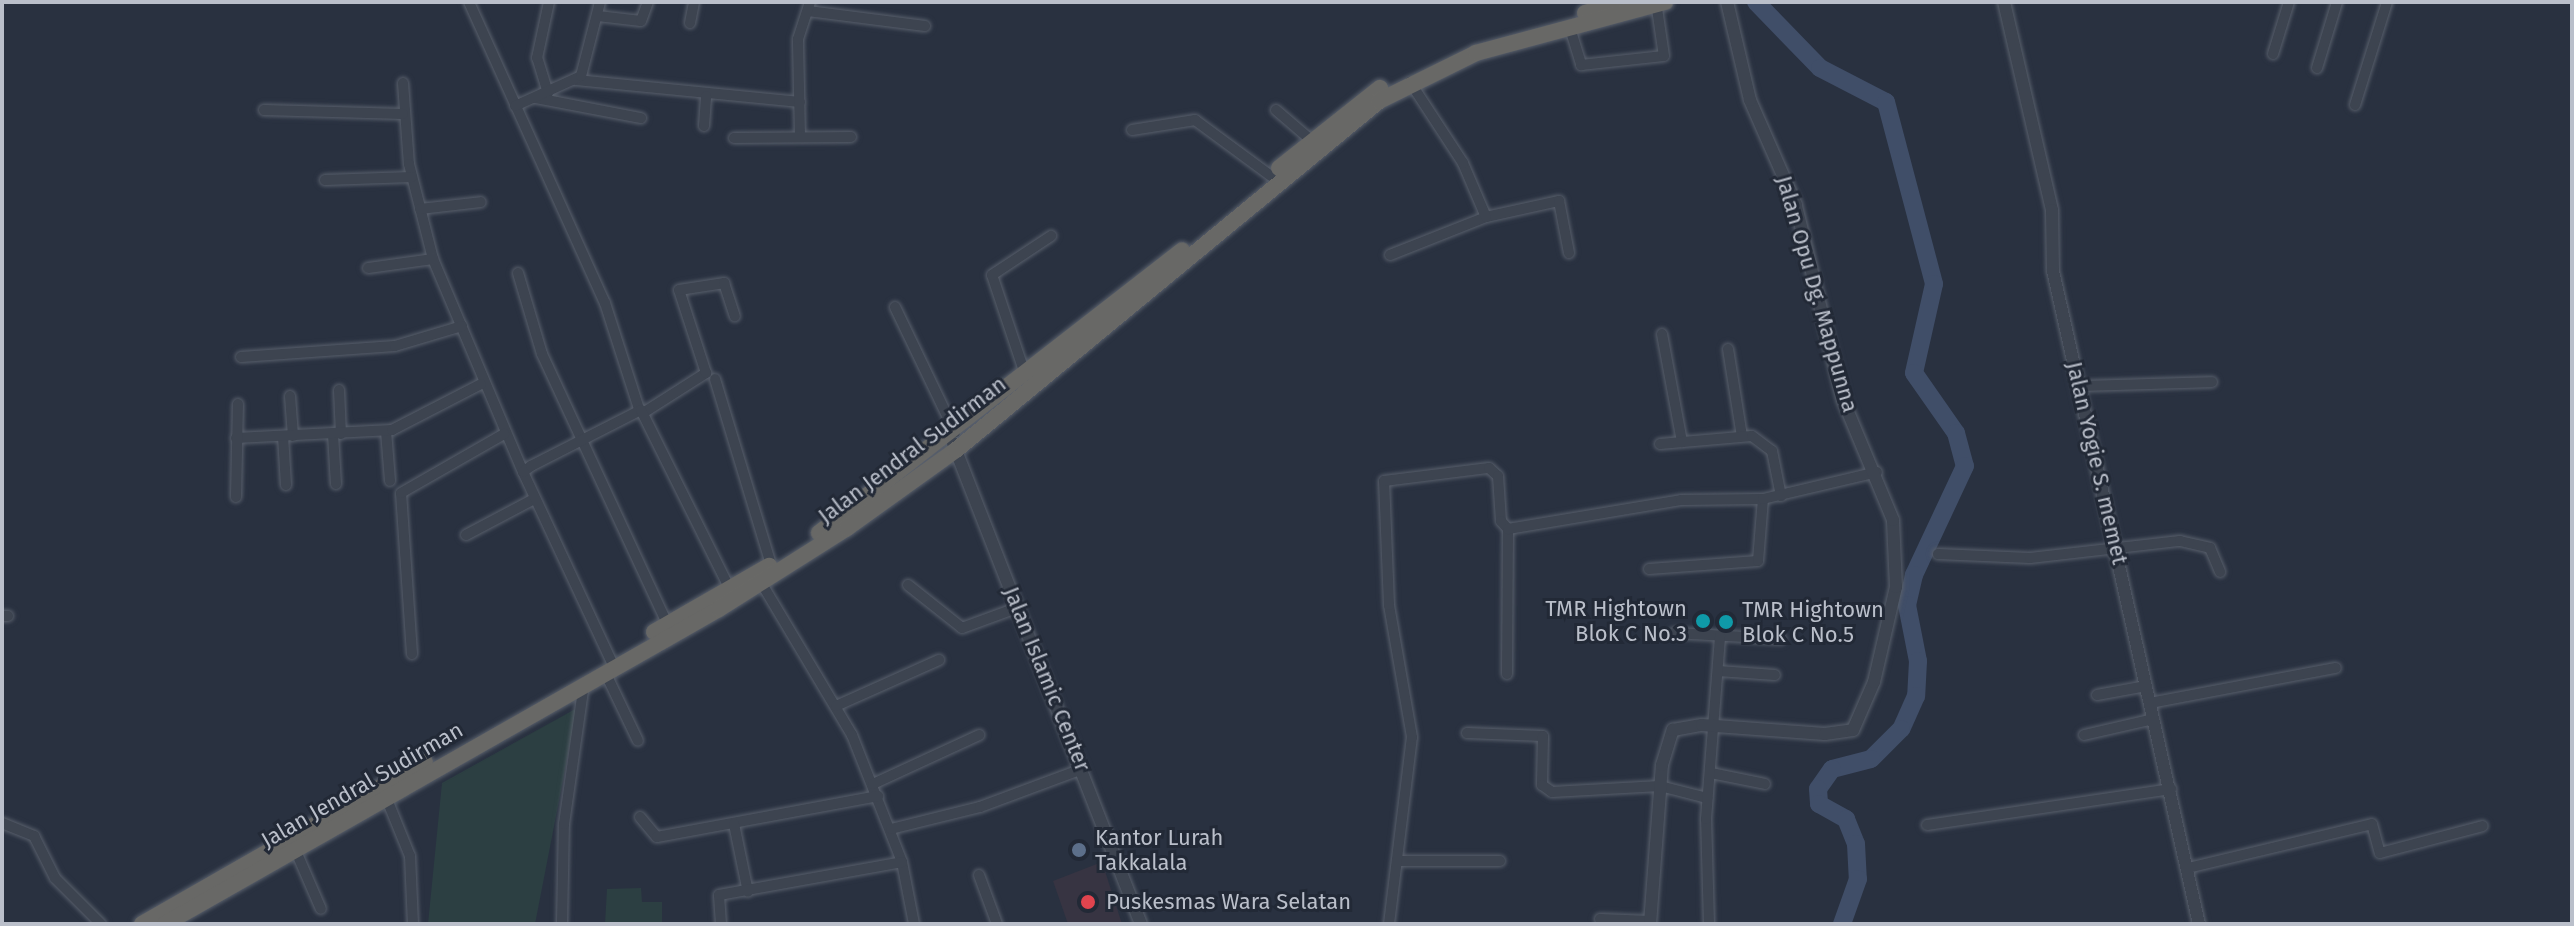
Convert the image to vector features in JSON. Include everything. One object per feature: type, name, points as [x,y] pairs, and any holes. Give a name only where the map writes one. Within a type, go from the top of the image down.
[{"type":"highway","name":"Jalan Jendral Sudirman","points":[[953,439],[1025,374],[1271,176],[1360,100],[1436,58],[1623,2]]},
{"type":"highway","name":"Jalan Jendral Sudirman","points":[[142,924],[610,665],[763,574],[953,439],[1348,124],[1410,82],[1476,53],[1659,3]]},
{"type":"highway","name":"Jalan Jendral Sudirman","points":[[165,924],[584,684],[668,625],[763,574]]},
{"type":"street","points":[[469,2],[605,303],[641,411],[730,589]]},
{"type":"street","points":[[548,93],[537,58],[549,2]]},
{"type":"street","points":[[576,80],[600,2]]},
{"type":"street","points":[[598,16],[641,21],[648,2]]},
{"type":"street","points":[[690,23],[694,2]]},
{"type":"street","name":"Jalan Opu Dg. Mappunna","points":[[1650,923],[1660,786],[1673,730],[1714,725],[1835,735],[1859,723],[1897,574],[1895,530],[1877,472],[1843,400],[1796,205],[1754,113],[1727,2]]},
{"type":"street","name":"Jalan Yogie S. memet","points":[[2004,2],[2052,210],[2053,271],[2199,924]]},
{"type":"street","points":[[2273,54],[2289,2]]},
{"type":"street","points":[[2355,105],[2387,2]]},
{"type":"street","points":[[1570,28],[1581,65],[1664,56],[1659,3]]},
{"type":"street","points":[[2317,68],[2335,3]]},
{"type":"street","points":[[800,137],[798,39],[809,6],[925,26]]},
{"type":"street","points":[[515,106],[576,80],[706,96],[800,102]]},
{"type":"street","points":[[1410,82],[1468,171],[1486,217]]},
{"type":"street","points":[[403,83],[403,114],[412,177],[433,259],[462,326],[481,384],[610,665],[638,741]]},
{"type":"street","points":[[704,126],[706,96]]},
{"type":"street","points":[[536,98],[641,118]]},
{"type":"street","points":[[264,110],[403,114]]},
{"type":"street","points":[[1276,110],[1311,140]]},
{"type":"street","points":[[1132,130],[1195,120],[1271,176]]},
{"type":"street","points":[[734,138],[851,137]]},
{"type":"street","points":[[325,180],[412,177]]},
{"type":"street","points":[[1390,255],[1486,217],[1559,201],[1569,253]]},
{"type":"street","points":[[420,209],[481,202]]},
{"type":"street","points":[[1025,374],[992,275],[1051,236]]},
{"type":"street","points":[[368,268],[433,259]]},
{"type":"street","points":[[518,273],[542,354],[668,625]]},
{"type":"street","points":[[523,472],[641,411],[706,373],[679,290],[724,283],[735,316]]},
{"type":"street","points":[[895,307],[953,439]]},
{"type":"street","points":[[241,357],[395,346],[462,326]]},
{"type":"street","points":[[1662,334],[1682,442]]},
{"type":"street","points":[[1728,349],[1742,436]]},
{"type":"street","points":[[715,379],[763,574],[836,706],[873,784],[902,862],[914,924]]},
{"type":"street","points":[[2079,386],[2212,382]]},
{"type":"street","points":[[236,438],[386,431],[481,384]]},
{"type":"street","points":[[336,484],[339,390]]},
{"type":"street","points":[[286,485],[290,396]]},
{"type":"street","points":[[236,497],[238,404]]},
{"type":"street","points":[[386,431],[390,481]]},
{"type":"street","points":[[412,654],[401,493],[504,434]]},
{"type":"street","points":[[1660,444],[1742,436],[1772,451],[1781,496]]},
{"type":"street","name":"Jalan Islamic Center","points":[[953,439],[1141,924]]},
{"type":"street","points":[[1389,924],[1400,861],[1412,731],[1389,605],[1384,481],[1489,468],[1498,476],[1501,521],[1508,529],[1507,674]]},
{"type":"street","points":[[1508,529],[1681,500],[1763,499],[1877,472]]},
{"type":"street","points":[[466,535],[534,499]]},
{"type":"street","points":[[1649,569],[1751,565],[1761,552],[1763,499]]},
{"type":"street","points":[[1938,554],[2008,559],[2191,542],[2210,548],[2220,572]]},
{"type":"street","points":[[908,585],[962,628],[1019,607]]},
{"type":"street","points":[[1674,633],[1781,639]]},
{"type":"street","points":[[1709,924],[1707,798],[1720,636]]},
{"type":"street","points":[[836,706],[939,660]]},
{"type":"street","points":[[2150,703],[2336,668]]},
{"type":"street","points":[[1718,671],[1775,675]]},
{"type":"street","points":[[562,924],[564,824],[584,684]]},
{"type":"street","points":[[2097,695],[2146,686]]},
{"type":"street","points":[[2084,735],[2154,719]]},
{"type":"street","points":[[1467,733],[1543,736],[1542,785],[1552,792],[1660,786],[1707,798]]},
{"type":"street","points":[[873,784],[979,735]]},
{"type":"street","points":[[891,829],[980,807],[1082,769]]},
{"type":"street","points":[[1711,773],[1765,784]]},
{"type":"street","points":[[1927,825],[2171,789]]},
{"type":"street","points":[[640,817],[653,837],[878,796]]},
{"type":"street","points":[[386,797],[410,856],[413,924]]},
{"type":"street","points":[[2,823],[34,836],[55,878],[101,924]]},
{"type":"street","points":[[734,824],[748,892]]},
{"type":"street","points":[[2188,868],[2372,824],[2380,853],[2483,826]]},
{"type":"street","points":[[295,849],[321,909]]},
{"type":"street","points":[[1400,861],[1500,861]]},
{"type":"street","points":[[721,924],[717,896],[902,862]]},
{"type":"street","points":[[979,875],[997,924]]},
{"type":"street","points":[[1600,919],[1650,923]]},
{"type":"shaded area","points":[[577,708],[535,924],[428,924],[442,783]]},
{"type":"shaded area","name":"Puskesmas Wara Selatan","points":[[1102,862],[1122,924],[1068,924],[1053,881]]},
{"type":"shaded area","points":[[641,888],[642,902],[662,902],[662,924],[605,924],[607,889]]},
{"type":"waterway","points":[[1756,2],[1820,68],[1886,102],[1934,284],[1914,373],[1956,433],[1965,466],[1914,575],[1907,605],[1918,661],[1916,696],[1901,729],[1871,759],[1832,769],[1818,789],[1819,804],[1846,819],[1856,844],[1858,879],[1842,924]]},
{"type":"place","name":"TMR Hightown Blok C No.3","points":[[1703,621]]},
{"type":"place","name":"TMR Hightown Blok C No.5","points":[[1726,622]]},
{"type":"place","name":"Kantor Lurah Takkalala","points":[[1079,850]]},
{"type":"place","name":"Puskesmas Wara Selatan","points":[[1088,902]]}]
